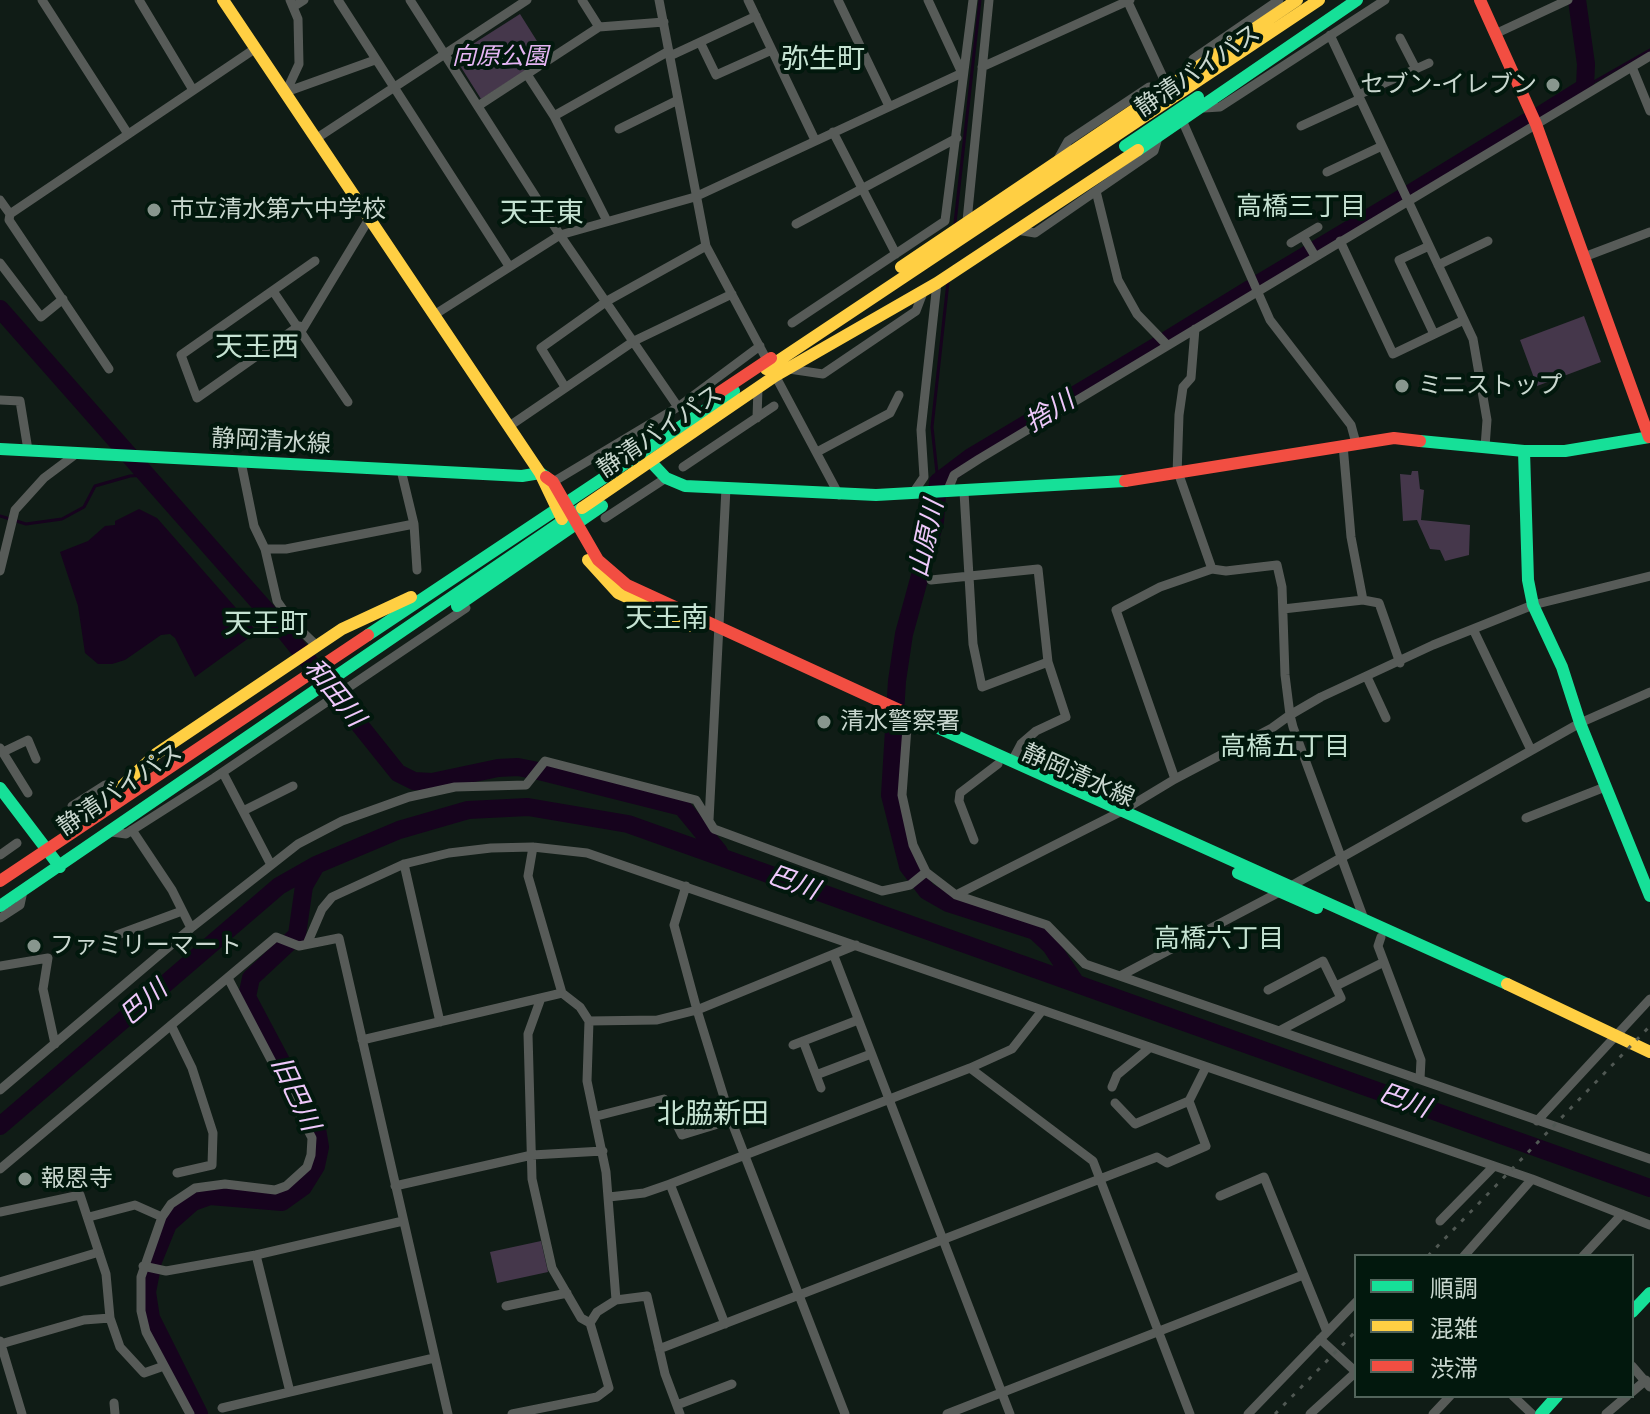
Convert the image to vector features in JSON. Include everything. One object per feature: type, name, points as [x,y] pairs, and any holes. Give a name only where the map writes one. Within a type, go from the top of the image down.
[{"type":"main road","points":[[223,0],[540,473]]},
{"type":"main road","points":[[122,786],[156,754],[342,629],[418,594],[559,502],[936,242],[1297,0]]},
{"type":"main road","name":"静清バイパス","points":[[0,897],[1319,0]]},
{"type":"main road","name":"静清バイパス","points":[[0,881],[648,459],[1343,0]]},
{"type":"main road","points":[[0,906],[112,832],[648,459],[775,376],[931,285],[1016,230],[1183,121],[1357,0]]},
{"type":"main road","points":[[648,459],[666,478],[685,486],[839,495],[964,492],[1178,475],[1394,438],[1524,451],[1565,451],[1650,437],[1536,124],[1480,0]]},
{"type":"main road","name":"静岡清水線","points":[[0,449],[522,476],[540,473],[553,482],[564,519],[593,568],[618,593],[1012,761],[1276,890],[1612,1041],[1650,1052]]},
{"type":"main road","points":[[1524,451],[1528,580],[1533,605],[1562,667],[1580,723],[1647,880],[1650,896]]},
{"type":"main road","points":[[0,871],[122,786],[572,489],[648,459]]},
{"type":"main road","points":[[177,785],[193,781],[548,545],[648,459]]},
{"type":"main road","name":"静岡清水線","points":[[540,473],[559,502]]},
{"type":"main road","name":"静岡清水線","points":[[907,718],[998,764],[1291,886],[1497,979],[1650,1062]]},
{"type":"main road","points":[[0,788],[60,867]]},
{"type":"main road","points":[[1634,1310],[1650,1293]]},
{"type":"main road","points":[[1541,1414],[1555,1398]]},
{"type":"street","points":[[42,0],[128,134]]},
{"type":"street","points":[[139,0],[193,90]]},
{"type":"street","points":[[286,92],[299,64],[300,34],[291,3],[304,0]]},
{"type":"street","points":[[338,0],[509,266]]},
{"type":"street","points":[[317,138],[527,0]]},
{"type":"street","points":[[582,0],[599,27]]},
{"type":"street","points":[[748,0],[815,140]]},
{"type":"street","points":[[838,0],[889,106]]},
{"type":"street","points":[[928,0],[962,73]]},
{"type":"street","points":[[792,323],[945,221],[973,0]]},
{"type":"street","points":[[967,221],[989,0]]},
{"type":"street","points":[[982,67],[1129,0],[1270,320],[1351,425],[1351,537],[1363,600]]},
{"type":"street","points":[[1185,74],[1193,59],[1279,0]]},
{"type":"street","points":[[1200,108],[1220,107],[1385,0]]},
{"type":"street","points":[[1495,34],[1568,0]]},
{"type":"street","points":[[660,1],[706,246],[839,495]]},
{"type":"street","points":[[415,2],[444,54],[560,235],[678,407]]},
{"type":"street","points":[[554,116],[670,53],[756,16]]},
{"type":"street","points":[[478,106],[599,27],[664,22]]},
{"type":"street","points":[[1330,35],[1473,339],[1487,420],[1485,447]]},
{"type":"street","points":[[1400,38],[1416,69]]},
{"type":"street","points":[[700,42],[716,75],[772,50]]},
{"type":"street","points":[[10,214],[256,48]]},
{"type":"street","points":[[946,492],[954,475],[1257,292],[1313,252],[1340,241],[1650,56]]},
{"type":"street","points":[[286,92],[375,60]]},
{"type":"street","points":[[1301,126],[1429,63]]},
{"type":"street","points":[[1632,67],[1650,111]]},
{"type":"street","points":[[434,315],[560,235],[695,197],[962,73]]},
{"type":"street","points":[[528,76],[554,116],[607,221]]},
{"type":"street","points":[[1057,161],[1064,144],[1149,87]]},
{"type":"street","points":[[619,129],[678,100]]},
{"type":"street","points":[[1122,105],[1143,102]]},
{"type":"street","points":[[833,132],[896,254]]},
{"type":"street","points":[[1016,230],[1035,233],[1154,151],[1158,137]]},
{"type":"street","points":[[796,224],[957,138]]},
{"type":"street","points":[[1327,172],[1382,146]]},
{"type":"street","points":[[1096,191],[1118,280],[1137,314],[1167,345]]},
{"type":"street","points":[[0,200],[10,214],[9,220],[109,369]]},
{"type":"street","points":[[315,261],[181,355],[197,398],[301,328],[369,219]]},
{"type":"street","points":[[1291,243],[1318,227]]},
{"type":"street","points":[[1584,257],[1650,232]]},
{"type":"street","points":[[1303,236],[1313,252]]},
{"type":"street","points":[[1340,241],[1393,354],[1464,320]]},
{"type":"street","points":[[1438,265],[1488,241]]},
{"type":"street","points":[[565,387],[541,348],[607,301],[706,246]]},
{"type":"street","points":[[1429,246],[1399,260],[1434,334]]},
{"type":"street","points":[[0,263],[41,317],[63,299]]},
{"type":"street","points":[[787,369],[823,374],[916,311],[931,285]]},
{"type":"street","points":[[917,493],[924,477],[921,430],[931,285]]},
{"type":"street","points":[[273,291],[301,328],[348,402]]},
{"type":"street","points":[[508,427],[634,341],[732,294]]},
{"type":"street","points":[[1195,329],[1191,378],[1183,387],[1179,415],[1178,475],[1212,569]]},
{"type":"street","points":[[553,482],[678,407],[760,346]]},
{"type":"street","points":[[757,418],[758,388]]},
{"type":"street","points":[[817,452],[890,413],[899,395]]},
{"type":"street","points":[[0,400],[20,401],[28,450]]},
{"type":"street","points":[[683,467],[774,406]]},
{"type":"street","points":[[0,571],[15,510],[44,478],[76,454]]},
{"type":"street","points":[[241,462],[254,526],[265,549],[277,601],[291,621],[317,646]]},
{"type":"street","points":[[401,470],[414,524],[417,570]]},
{"type":"street","points":[[605,518],[666,478]]},
{"type":"street","points":[[709,821],[726,488]]},
{"type":"street","points":[[964,492],[973,644],[982,687],[1048,662]]},
{"type":"street","points":[[112,832],[126,834],[375,672],[545,552],[564,519]]},
{"type":"street","points":[[265,549],[286,549],[414,524]]},
{"type":"street","points":[[1175,779],[1116,610],[1160,587],[1212,569],[1226,571],[1277,565],[1290,715],[1364,920]]},
{"type":"street","points":[[931,580],[969,579],[1038,569],[1048,662],[1066,717],[1036,731],[1021,744],[1012,761]]},
{"type":"street","points":[[956,895],[1117,813],[1290,715],[1367,677],[1533,605],[1650,576]]},
{"type":"street","points":[[1283,609],[1363,600],[1379,603],[1400,663]]},
{"type":"street","points":[[1473,629],[1531,750]]},
{"type":"street","points":[[1367,677],[1386,718]]},
{"type":"street","points":[[1120,976],[1276,890],[1291,886],[1580,723],[1650,692]]},
{"type":"street","points":[[907,718],[902,795],[913,845],[926,872],[956,895],[1047,925],[1085,964],[1650,1159]]},
{"type":"street","points":[[28,793],[3,757],[28,740],[36,759]]},
{"type":"street","points":[[0,1090],[270,863],[342,821],[409,797],[455,787],[526,785],[545,761],[696,800],[714,829],[882,891],[910,885],[926,872]]},
{"type":"street","points":[[974,840],[959,801],[960,793],[998,764]]},
{"type":"street","points":[[223,773],[270,863]]},
{"type":"street","points":[[72,806],[105,785],[122,786]]},
{"type":"street","points":[[243,811],[293,786]]},
{"type":"street","points":[[1526,818],[1605,787]]},
{"type":"street","points":[[132,830],[191,928]]},
{"type":"street","points":[[0,855],[17,843]]},
{"type":"street","points":[[533,847],[528,876],[562,993],[580,1007],[589,1021],[587,1081],[603,1151],[616,1300]]},
{"type":"street","points":[[303,945],[332,897],[404,864],[449,853],[533,847],[587,853],[1205,1069],[1532,1179],[1650,1225]]},
{"type":"street","points":[[404,864],[440,1022]]},
{"type":"street","points":[[686,886],[674,925],[697,1010],[731,1120],[845,1414]]},
{"type":"street","points":[[0,918],[20,905],[23,891]]},
{"type":"street","points":[[117,935],[182,911]]},
{"type":"street","points":[[0,1169],[276,937],[303,945],[339,938],[448,1414]]},
{"type":"street","points":[[1381,937],[1378,946],[1421,1060],[1420,1079]]},
{"type":"street","points":[[589,1021],[657,1020],[697,1010],[856,945]]},
{"type":"street","points":[[834,956],[1010,1414]]},
{"type":"street","points":[[0,966],[48,958],[43,989],[55,1044]]},
{"type":"street","points":[[1268,990],[1323,961],[1341,998],[1281,1030]]},
{"type":"street","points":[[1336,986],[1384,962]]},
{"type":"street","points":[[190,1414],[146,1332],[141,1311],[143,1266],[162,1217],[171,1204],[195,1188],[225,1184],[275,1190],[286,1186],[307,1167],[311,1155],[312,1138],[228,978]]},
{"type":"street","points":[[362,1040],[562,993]]},
{"type":"street","points":[[515,1414],[597,1397],[609,1388],[590,1323],[581,1318],[552,1268],[532,1179],[528,1034],[541,998]]},
{"type":"street","points":[[1537,1121],[1650,999]]},
{"type":"street","points":[[609,1197],[644,1193],[670,1184],[970,1068],[1012,1049],[1041,1012]]},
{"type":"street","points":[[793,1045],[858,1020]]},
{"type":"street","points":[[171,1025],[192,1068],[213,1133],[212,1165],[177,1173]]},
{"type":"street","points":[[803,1041],[821,1088]]},
{"type":"street","points":[[1112,1087],[1117,1075],[1148,1049]]},
{"type":"street","points":[[816,1075],[871,1054]]},
{"type":"street","points":[[970,1068],[1093,1161],[1190,1414]]},
{"type":"street","points":[[1115,1103],[1135,1124],[1189,1101],[1205,1069]]},
{"type":"street","points":[[597,1116],[664,1099],[682,1135],[731,1120]]},
{"type":"street","points":[[659,1349],[1157,1157],[1167,1163],[1206,1146],[1189,1101]]},
{"type":"street","points":[[395,1186],[532,1155],[603,1151]]},
{"type":"street","points":[[1440,1221],[1492,1168]]},
{"type":"street","points":[[1220,1196],[1264,1177],[1324,1336],[1354,1370]]},
{"type":"street","points":[[1466,1254],[1532,1179]]},
{"type":"street","points":[[670,1184],[725,1324]]},
{"type":"street","points":[[0,1212],[80,1195],[106,1274],[110,1318],[120,1347],[144,1373],[164,1366]]},
{"type":"street","points":[[89,1217],[135,1205],[162,1217]]},
{"type":"street","points":[[1585,1254],[1622,1214]]},
{"type":"street","points":[[143,1266],[166,1271],[256,1255],[403,1221]]},
{"type":"street","points":[[0,1282],[99,1252]]},
{"type":"street","points":[[256,1255],[290,1392]]},
{"type":"street","points":[[947,1414],[1303,1275]]},
{"type":"street","points":[[506,1306],[567,1293]]},
{"type":"street","points":[[590,1323],[597,1312],[616,1300],[647,1296],[659,1349],[679,1409],[732,1384]]},
{"type":"street","points":[[1248,1414],[1354,1304]]},
{"type":"street","points":[[22,1414],[4,1368],[0,1342],[84,1320],[110,1318]]},
{"type":"street","points":[[222,1408],[434,1358]]},
{"type":"street","points":[[1634,1368],[1648,1383]]},
{"type":"street","points":[[1310,1414],[1354,1374]]},
{"type":"street","points":[[1433,1414],[1448,1398]]},
{"type":"street","points":[[1515,1398],[1532,1414]]},
{"type":"street","points":[[1606,1414],[1625,1398]]},
{"type":"green space","name":"向原公園","points":[[520,14],[547,57],[481,99],[454,56]]},
{"type":"green space","points":[[1584,316],[1601,362],[1537,386],[1520,340]]},
{"type":"green space","points":[[1412,471],[1418,471],[1420,489],[1424,490],[1421,520],[1470,525],[1469,555],[1445,561],[1440,550],[1430,549],[1417,520],[1403,521],[1400,474],[1411,475]]},
{"type":"green space","points":[[541,1241],[548,1272],[497,1283],[490,1252]]},
{"type":"shaded area","points":[[139,509],[157,518],[257,632],[195,677],[170,634],[161,635],[125,660],[112,664],[98,664],[85,653],[78,606],[60,552],[88,541],[105,526],[115,525],[115,521]]},
{"type":"waterway","name":"山原川","points":[[955,223],[980,0]]},
{"type":"waterway","name":"捨川","points":[[1542,114],[1585,87],[1586,64],[1577,0]]},
{"type":"waterway","name":"捨川","points":[[1585,87],[1650,50]]},
{"type":"waterway","name":"捨川","points":[[1411,193],[1527,122]]},
{"type":"waterway","name":"捨川","points":[[1258,284],[1402,198]]},
{"type":"waterway","name":"山原川","points":[[938,482],[932,427],[948,282]]},
{"type":"waterway","name":"捨川","points":[[1167,340],[1250,289]]},
{"type":"waterway","name":"和田川","points":[[0,309],[286,633],[398,773],[414,781],[432,782],[498,768],[518,767],[543,772],[682,807],[719,852]]},
{"type":"waterway","name":"山原川","points":[[1075,982],[1051,946],[1035,931],[948,903],[927,891],[908,866],[890,795],[897,681],[904,634],[935,521],[938,482],[971,457],[1162,343]]},
{"type":"waterway","points":[[0,516],[26,524],[62,519],[84,507],[95,486],[130,476],[148,475]]},
{"type":"waterway","name":"巴川","points":[[0,1126],[279,886],[316,865],[399,830],[468,810],[528,807],[628,824],[1650,1188]]},
{"type":"waterway","name":"旧巴川","points":[[199,1414],[151,1318],[147,1292],[153,1261],[168,1224],[193,1202],[210,1196],[282,1202],[303,1187],[316,1166],[320,1147],[317,1129],[247,997],[251,978],[297,935],[304,886],[315,867]]},
{"type":"railway","points":[[1430,1254],[1650,1026]]},
{"type":"railway","points":[[1275,1414],[1354,1333]]},
{"type":"traffic: fast","points":[[1138,150],[1357,0]]},
{"type":"traffic: fast","points":[[1125,146],[1198,97]]},
{"type":"traffic: fast","points":[[368,635],[734,391]]},
{"type":"traffic: fast","points":[[1420,441],[1524,451],[1565,451],[1650,437]]},
{"type":"traffic: fast","points":[[0,449],[522,476],[540,473],[546,477]]},
{"type":"traffic: fast","points":[[1524,451],[1528,580],[1533,605],[1562,667],[1580,723],[1650,896]]},
{"type":"traffic: fast","points":[[650,461],[666,478],[685,486],[876,495],[1125,481]]},
{"type":"traffic: fast","points":[[457,606],[602,506]]},
{"type":"traffic: fast","points":[[0,906],[582,508]]},
{"type":"traffic: fast","points":[[934,726],[1507,984]]},
{"type":"traffic: fast","points":[[0,788],[60,867]]},
{"type":"traffic: fast","points":[[1238,873],[1317,908]]},
{"type":"traffic: fast","points":[[1634,1310],[1650,1293]]},
{"type":"traffic: fast","points":[[1541,1414],[1555,1398]]},
{"type":"traffic: slow","points":[[223,0],[540,473]]},
{"type":"traffic: slow","points":[[901,267],[1297,0]]},
{"type":"traffic: slow","points":[[766,369],[1319,0]]},
{"type":"traffic: slow","points":[[582,508],[775,376],[937,283],[1138,150]]},
{"type":"traffic: slow","points":[[540,473],[562,519]]},
{"type":"traffic: slow","points":[[588,560],[618,593],[690,626]]},
{"type":"traffic: slow","points":[[122,786],[156,754],[342,629],[411,597]]},
{"type":"traffic: slow","points":[[1507,984],[1650,1052]]},
{"type":"traffic: jam","points":[[1480,0],[1536,124],[1649,437]]},
{"type":"traffic: jam","points":[[720,392],[771,358]]},
{"type":"traffic: jam","points":[[1125,481],[1394,438],[1420,441]]},
{"type":"traffic: jam","points":[[546,477],[553,482],[598,560],[627,585],[934,726]]},
{"type":"traffic: jam","points":[[0,881],[368,635]]},
{"type":"place","name":"セブン-イレブン","points":[[1553,85]]},
{"type":"place","name":"市立清水第六中学校","points":[[154,210]]},
{"type":"place","name":"ミニストップ","points":[[1402,386]]},
{"type":"place","name":"清水警察署","points":[[824,722]]},
{"type":"place","name":"ファミリーマート","points":[[34,946]]},
{"type":"place","name":"報恩寺","points":[[25,1179]]},
{"type":"district","name":"弥生町","points":[[823,60]]},
{"type":"district","name":"高橋三丁目","points":[[1301,207]]},
{"type":"district","name":"天王東","points":[[542,214]]},
{"type":"district","name":"天王西","points":[[257,348]]},
{"type":"district","name":"天王南","points":[[667,619]]},
{"type":"district","name":"天王町","points":[[266,625]]},
{"type":"district","name":"高橋五丁目","points":[[1285,747]]},
{"type":"district","name":"高橋六丁目","points":[[1219,939]]},
{"type":"district","name":"北脇新田","points":[[713,1115]]}]
